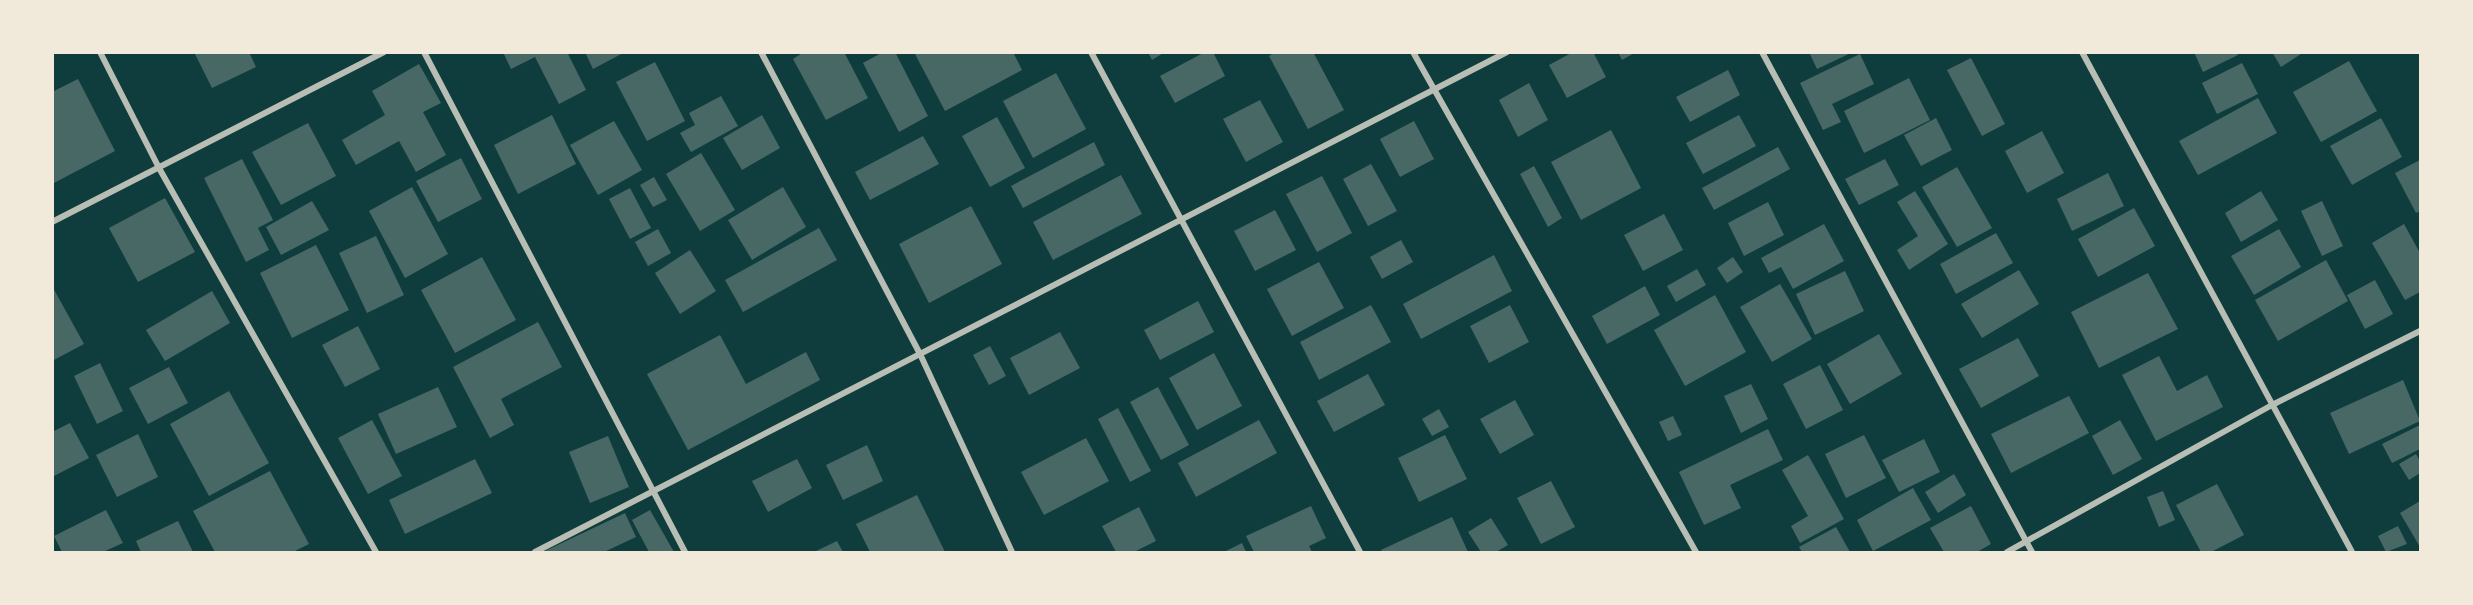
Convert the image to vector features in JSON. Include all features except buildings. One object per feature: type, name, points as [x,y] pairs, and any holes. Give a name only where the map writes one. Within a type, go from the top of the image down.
[{"type":"street","points":[[100,52],[159,168],[376,552]]},
{"type":"street","points":[[52,222],[384,52]]},
{"type":"street","points":[[424,52],[685,552]]},
{"type":"street","points":[[761,52],[920,354],[1012,552]]},
{"type":"street","points":[[1091,52],[1360,552]]},
{"type":"street","points":[[1413,52],[1696,552]]},
{"type":"street","points":[[535,552],[1507,52]]},
{"type":"street","points":[[1762,52],[2032,552]]},
{"type":"street","points":[[2082,52],[2352,552]]},
{"type":"street","points":[[2007,552],[2272,405],[2421,331]]}]
